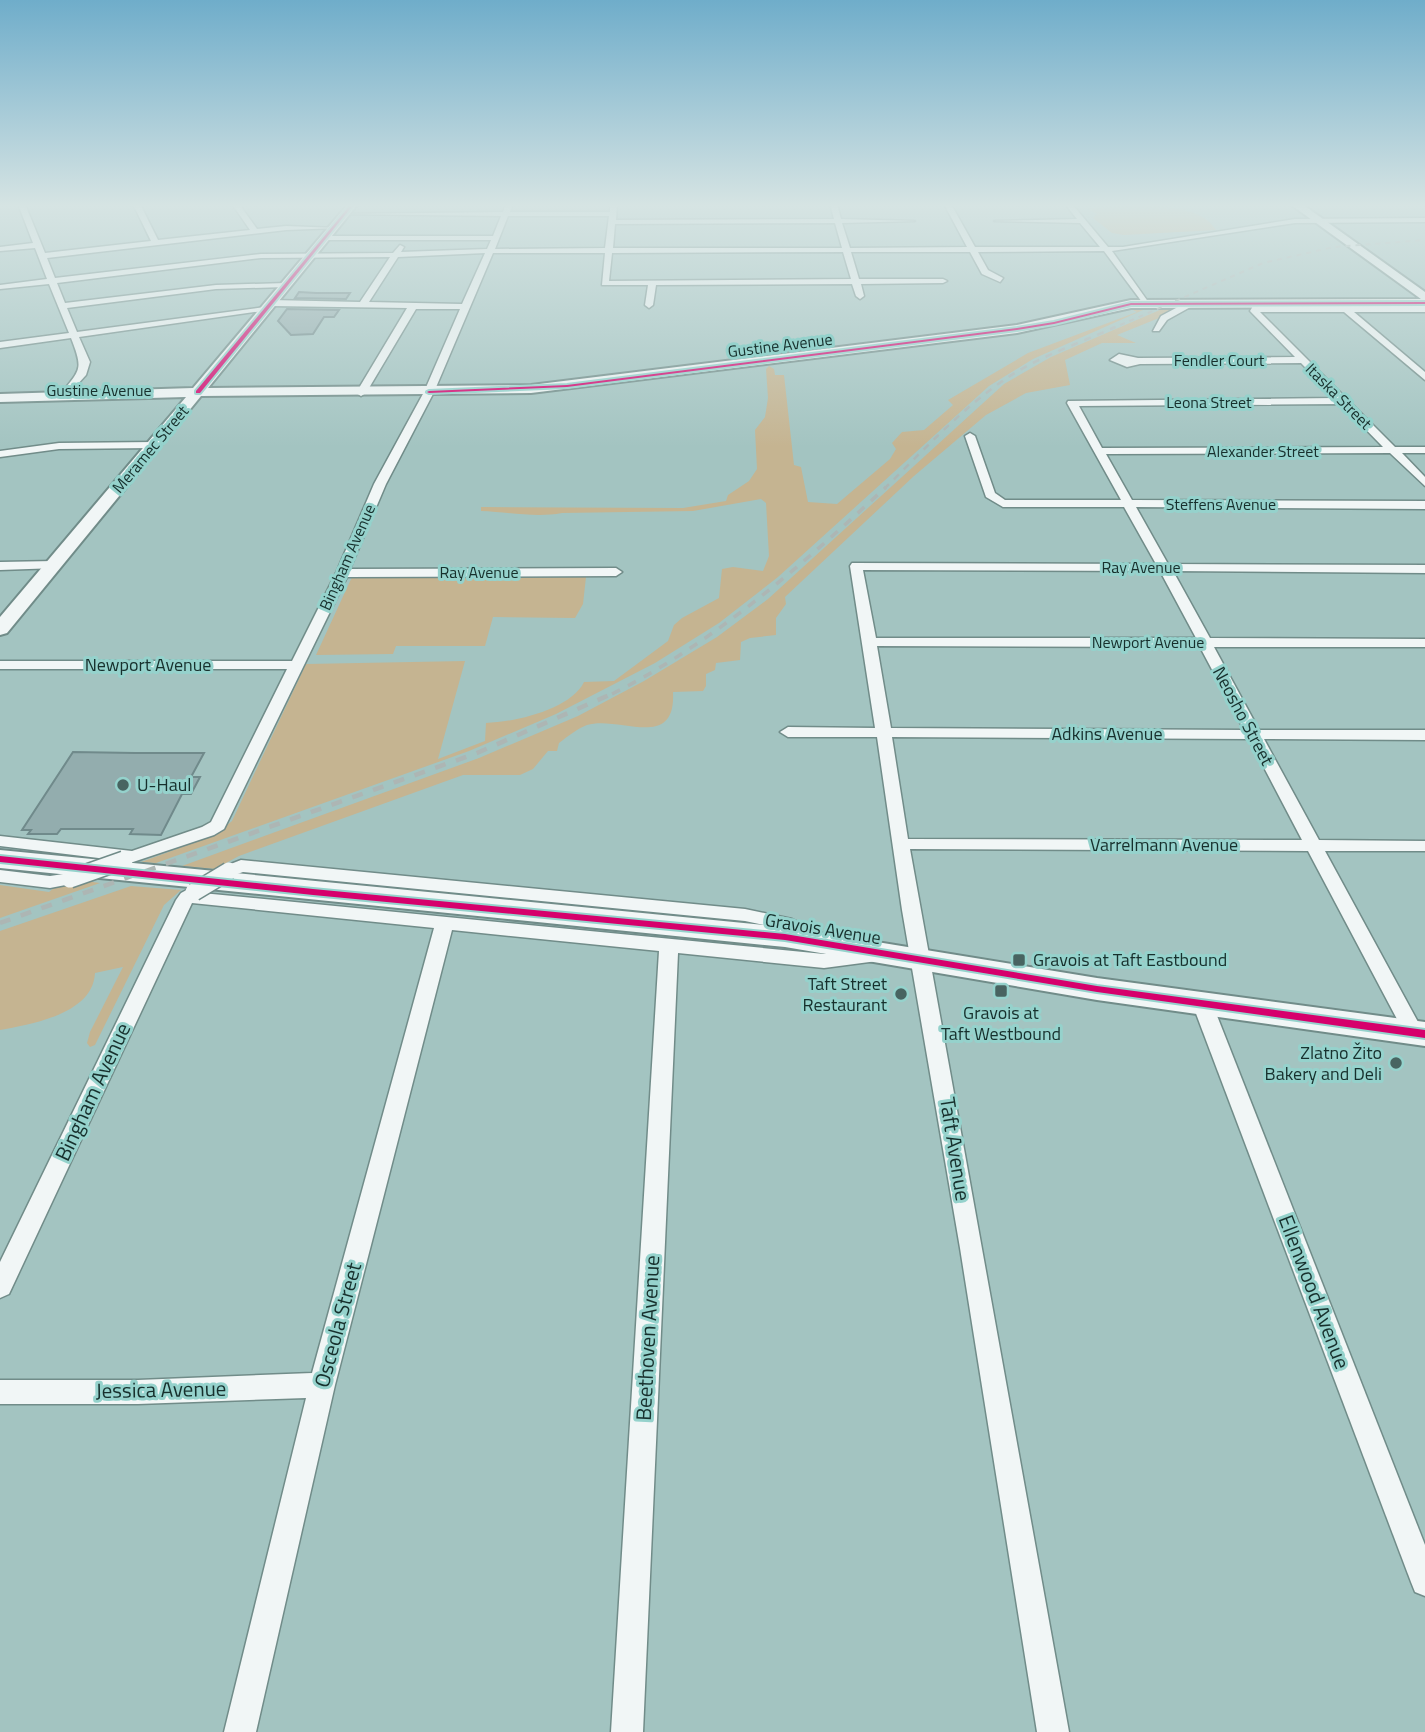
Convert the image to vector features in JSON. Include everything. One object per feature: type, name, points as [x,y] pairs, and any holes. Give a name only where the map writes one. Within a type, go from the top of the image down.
[{"type":"main road","name":"Gravois Avenue","points":[[0,859],[826,944],[921,961],[1420,1034]]},
{"type":"street","points":[[0,287],[19,285]]},
{"type":"street","points":[[55,285],[85,362],[81,375],[68,392]]},
{"type":"street","points":[[63,306],[216,287],[286,285]]},
{"type":"street","name":"Meramec Street","points":[[0,629],[286,285]]},
{"type":"street","points":[[363,305],[376,285]]},
{"type":"street","name":"Bingham Avenue","points":[[129,859],[218,825],[342,573],[380,484],[429,392],[475,285]]},
{"type":"street","points":[[649,305],[652,285]]},
{"type":"street","points":[[856,285],[860,296]]},
{"type":"street","points":[[1132,285],[1145,303]]},
{"type":"street","points":[[1420,289],[1425,297]]},
{"type":"street","points":[[1156,330],[1164,318],[1191,303]]},
{"type":"street","name":"Gustine Avenue","points":[[0,395],[68,392],[361,393],[531,388],[1017,329],[1078,318],[1117,305],[1425,303]]},
{"type":"street","points":[[0,345],[268,307],[465,307]]},
{"type":"street","points":[[361,393],[412,307]]},
{"type":"street","name":"Itaska Street","points":[[1346,309],[1253,309],[1425,483]]},
{"type":"street","points":[[1346,309],[1425,309]]},
{"type":"street","points":[[1346,309],[1425,377]]},
{"type":"street","name":"Fendler Court","points":[[1136,361],[1302,360]]},
{"type":"street","name":"Leona Street","points":[[1075,402],[1343,401]]},
{"type":"street","name":"Neosho Street","points":[[1075,402],[1072,403],[1130,504],[1313,845],[1420,1034]]},
{"type":"street","name":"Steffens Avenue","points":[[970,436],[989,493],[983,499],[992,506],[1008,507],[1017,503],[1425,505]]},
{"type":"street","points":[[0,454],[59,446],[154,445]]},
{"type":"street","name":"Alexander Street","points":[[1100,451],[1425,450]]},
{"type":"street","points":[[0,566],[54,565]]},
{"type":"street","name":"Ray Avenue","points":[[856,566],[1425,569]]},
{"type":"street","name":"Taft Avenue","points":[[856,566],[1052,1732]]},
{"type":"street","name":"Ray Avenue","points":[[342,573],[616,572]]},
{"type":"street","name":"Newport Avenue","points":[[870,642],[1425,643]]},
{"type":"street","name":"Newport Avenue","points":[[0,665],[296,665]]},
{"type":"street","name":"Adkins Avenue","points":[[788,732],[1425,736]]},
{"type":"street","points":[[0,841],[129,859]]},
{"type":"street","name":"Varrelmann Avenue","points":[[903,844],[1425,846]]},
{"type":"street","points":[[0,876],[50,882],[70,879],[129,859]]},
{"type":"street","name":"Gravois Avenue","points":[[191,895],[241,866],[745,915],[797,925],[826,944]]},
{"type":"street","name":"Bingham Avenue","points":[[0,1287],[191,895]]},
{"type":"street","name":"Gravois Avenue","points":[[191,895],[824,961],[884,954]]},
{"type":"street","name":"Osceola Street","points":[[240,1732],[322,1385],[444,921]]},
{"type":"street","name":"Beethoven Avenue","points":[[627,1732],[669,944]]},
{"type":"street","name":"Ellenwood Avenue","points":[[1202,1003],[1425,1582]]},
{"type":"street","name":"Jessica Avenue","points":[[0,1392],[138,1392],[322,1385]]},
{"type":"shaded area","points":[[1152,306],[1033,359],[989,386],[778,577],[719,623],[655,663],[556,714],[469,751],[156,863],[141,862],[215,835],[232,821],[306,664],[465,661],[438,759],[485,741],[486,723],[527,717],[555,707],[567,700],[584,682],[614,681],[668,641],[674,625],[682,618],[719,598],[722,569],[733,567],[763,571],[769,556],[766,503],[761,499],[693,511],[532,515],[481,511],[481,507],[683,508],[726,501],[728,495],[749,481],[757,469],[755,430],[765,417],[768,398],[766,369],[769,366],[774,369],[775,375],[784,375],[794,465],[801,467],[808,502],[837,504],[890,459],[896,449],[892,443],[902,432],[924,430],[953,405],[948,400],[1028,353],[1137,312],[1127,307]]},
{"type":"shaded area","points":[[1169,306],[1181,306],[1117,335],[1136,343],[1102,343],[1065,360],[1070,385],[1026,393],[986,415],[914,476],[785,597],[786,604],[776,618],[776,635],[750,638],[741,642],[740,660],[716,663],[715,670],[706,674],[703,691],[673,692],[671,710],[665,721],[656,726],[643,727],[600,723],[587,725],[559,743],[557,751],[548,751],[533,769],[520,775],[463,775],[239,856],[215,869],[182,866],[479,758],[578,716],[644,681],[717,637],[768,599],[1004,384],[1051,357]]},
{"type":"shaded area","points":[[352,577],[586,577],[583,604],[575,618],[493,617],[485,646],[396,646],[393,654],[316,655]]},
{"type":"shaded area","points":[[86,881],[100,883],[0,918],[0,885],[49,892],[54,888]]},
{"type":"shaded area","points":[[131,886],[181,890],[164,905],[95,1045],[90,1047],[87,1043],[90,1032],[123,967],[95,973],[92,987],[84,998],[59,1015],[0,1030],[0,931]]},
{"type":"building","points":[[299,292],[350,293],[346,299],[295,298]]},
{"type":"building","points":[[287,309],[339,310],[334,317],[324,317],[313,334],[291,335],[278,321]]},
{"type":"building","name":"U-Haul","points":[[73,752],[204,753],[191,777],[200,777],[191,794],[182,794],[161,835],[130,834],[133,829],[61,829],[57,834],[28,834],[31,830],[22,830]]},
{"type":"railway","points":[[1111,329],[1213,285]]},
{"type":"railway","points":[[886,487],[957,418],[1004,380],[1044,358],[1115,327]]},
{"type":"railway","points":[[614,693],[686,651],[722,626],[790,573],[886,487]]},
{"type":"railway","points":[[0,923],[477,753],[614,693]]},
{"type":"cycle path","points":[[198,392],[286,285]]},
{"type":"cycle path","points":[[429,392],[567,386],[1017,329],[1131,304],[1425,303]]},
{"type":"cycle path","points":[[0,859],[785,937],[1097,989],[1425,1034]]},
{"type":"place","name":"U-Haul","points":[[123,785]]},
{"type":"place","name":"Gravois at Taft Eastbound","points":[[1019,960]]},
{"type":"place","name":"Gravois at Taft Westbound","points":[[1001,991]]},
{"type":"place","name":"Taft Street Restaurant","points":[[901,994]]},
{"type":"place","name":"Zlatno Žito Bakery and Deli","points":[[1396,1063]]}]
